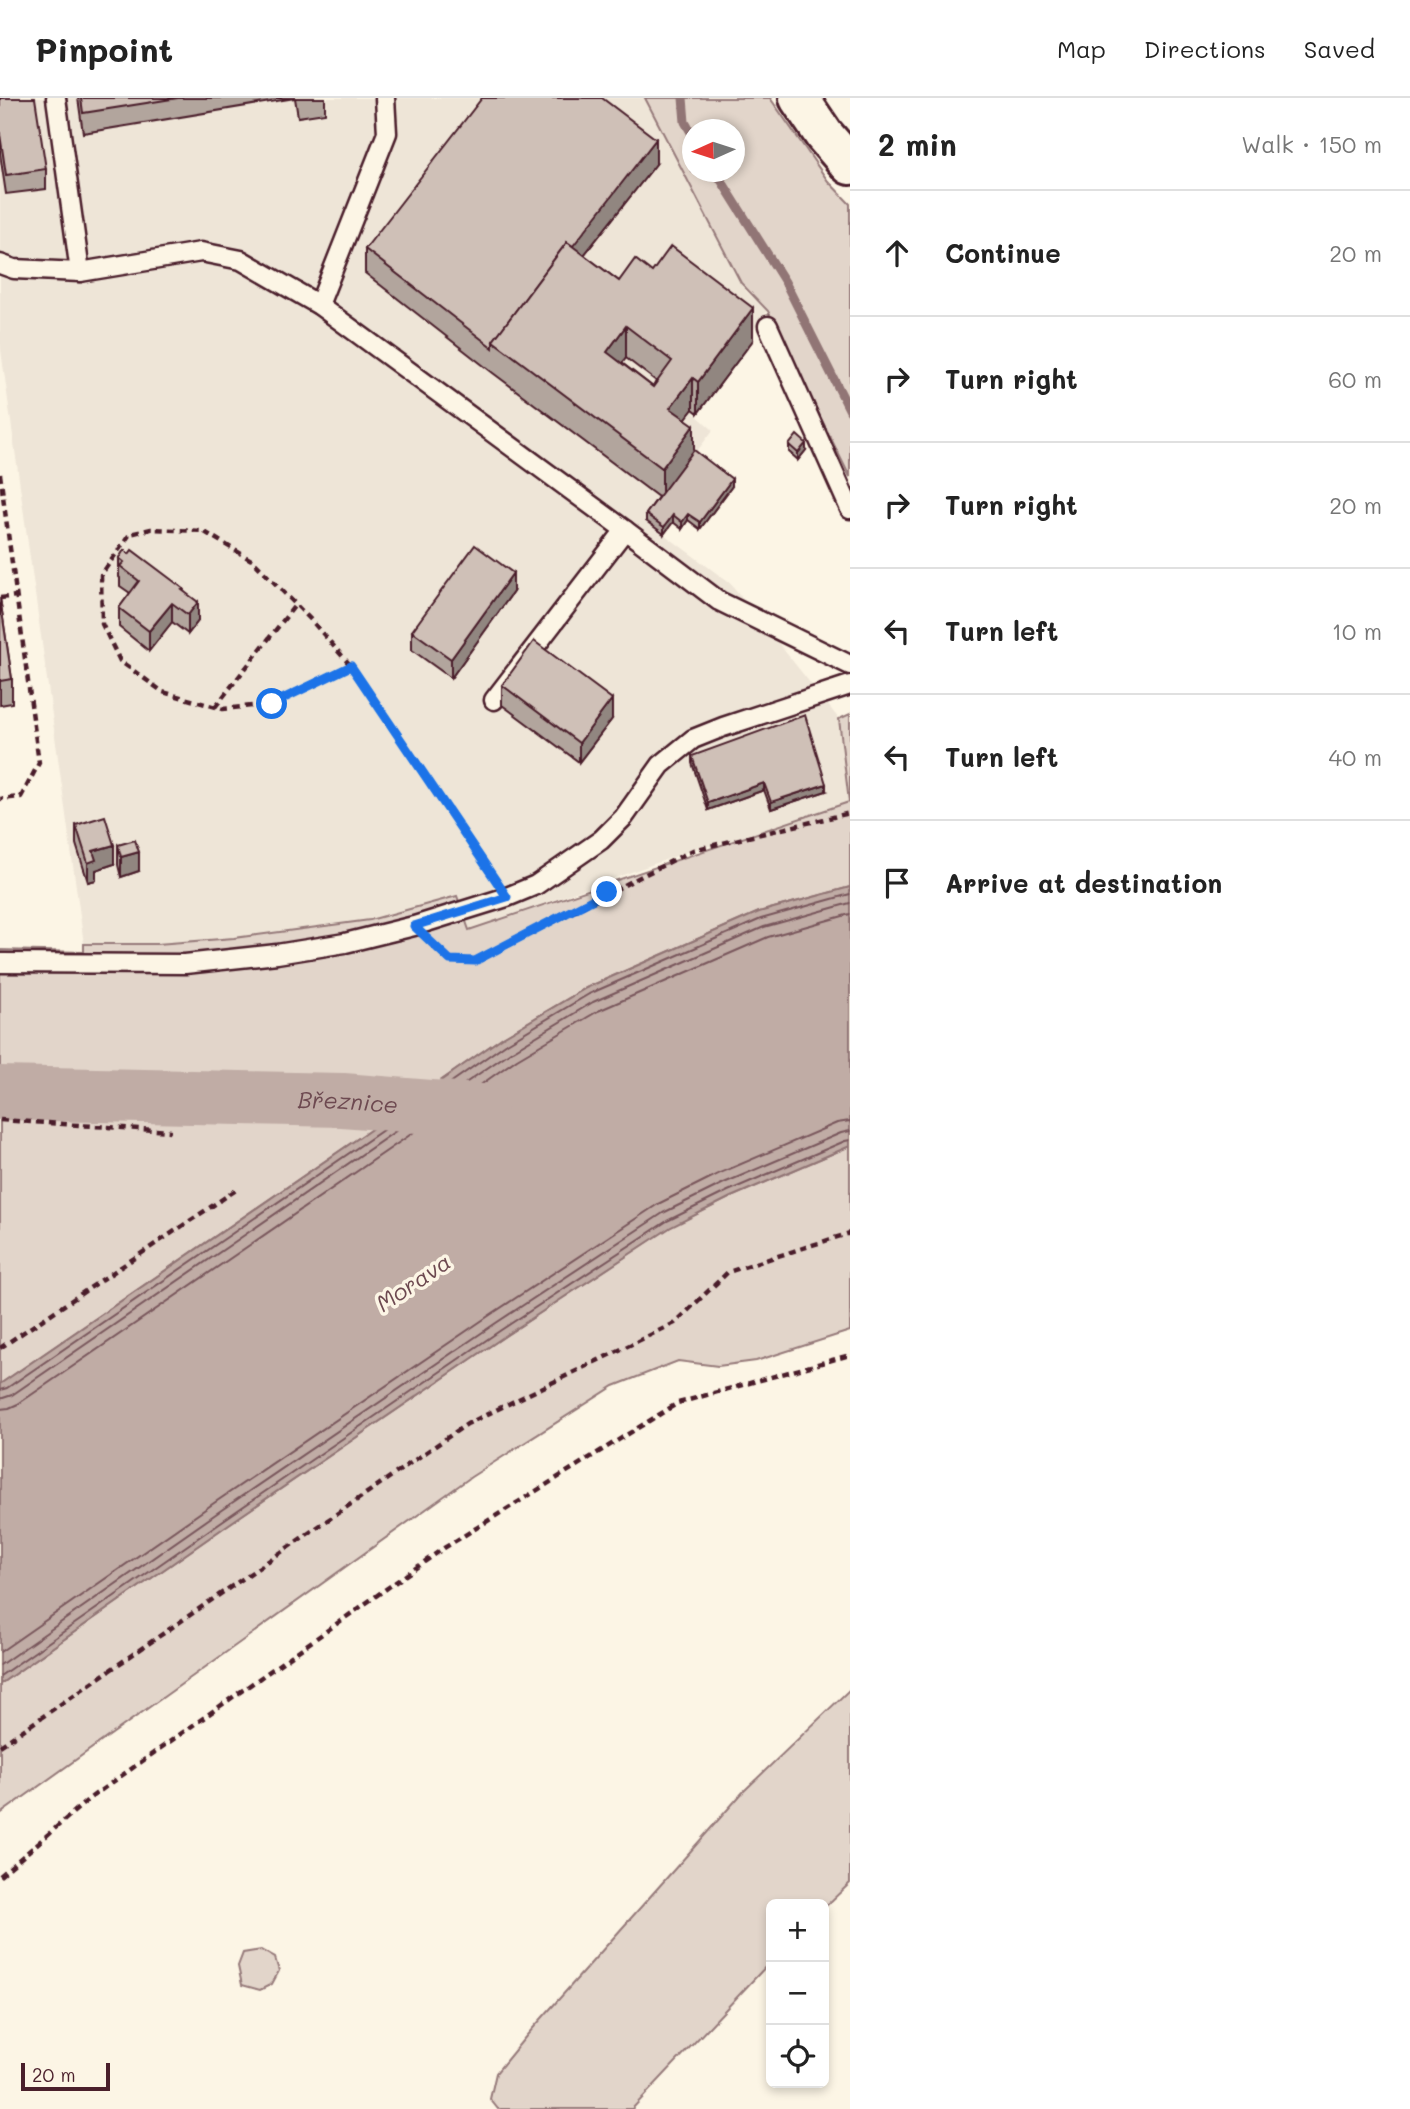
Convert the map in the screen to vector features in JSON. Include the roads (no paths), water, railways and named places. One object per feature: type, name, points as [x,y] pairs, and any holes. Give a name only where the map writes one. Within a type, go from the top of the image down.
[{"type":"main road","points":[[799,98],[824,135],[850,165]]},
{"type":"lane","points":[[56,98],[80,272]]},
{"type":"lane","points":[[319,306],[387,133],[385,98]]},
{"type":"lane","points":[[0,264],[13,269],[80,272],[201,252],[241,260],[319,306],[719,601],[850,665]]},
{"type":"lane","points":[[768,326],[850,509]]},
{"type":"lane","points":[[494,700],[625,530]]},
{"type":"lane","points":[[0,963],[186,964],[277,954],[345,943],[414,926],[507,897],[536,885],[601,840],[624,817],[661,765],[693,740],[723,726],[850,685]]},
{"type":"water","name":"Morava","points":[[850,887],[850,1146],[731,1197],[671,1227],[505,1336],[0,1684],[0,1384],[503,1037],[586,988],[759,912]]},
{"type":"waterway","points":[[683,98],[685,119]]},
{"type":"waterway","points":[[722,182],[785,282],[850,411]]},
{"type":"waterway","name":"Březnice","points":[[0,1093],[343,1100],[481,1111]]}]
